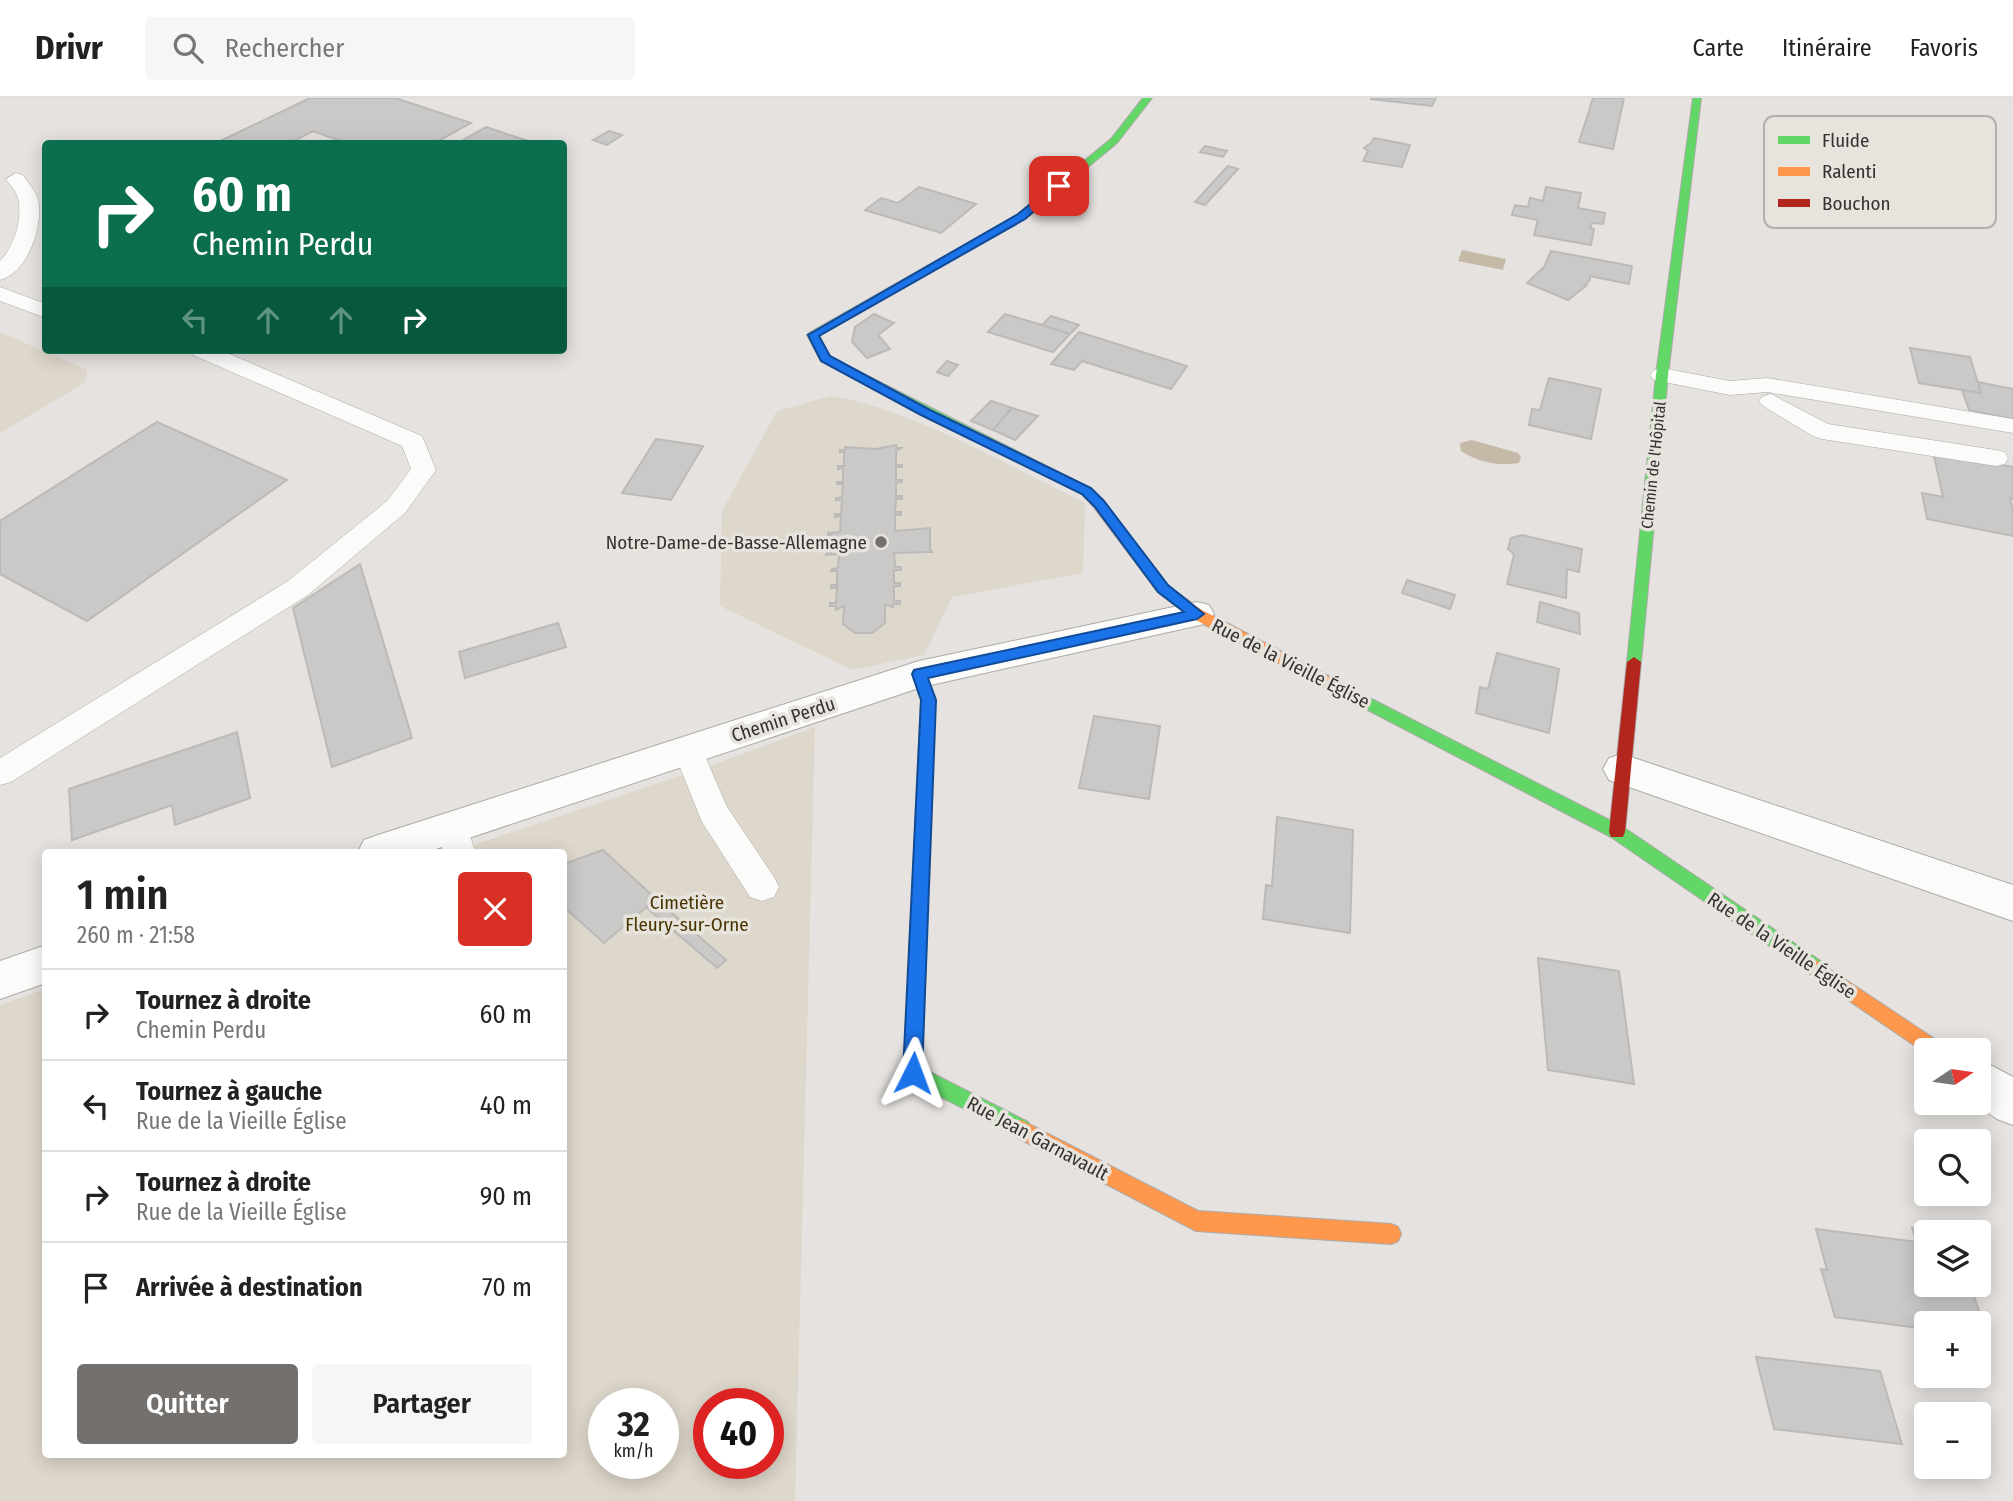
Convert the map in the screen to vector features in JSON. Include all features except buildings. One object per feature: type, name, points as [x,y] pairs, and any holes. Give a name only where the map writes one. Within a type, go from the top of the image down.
[{"type":"street","name":"Rue de la Vieille Église","points":[[1148,98],[1114,141],[1021,216],[813,335],[825,359],[1086,491],[1100,504],[1163,589],[1197,614],[1617,832],[1918,1038]]},
{"type":"street","name":"Chemin de l'Hôpital","points":[[1617,832],[1662,375],[1697,98]]},
{"type":"street","name":"Chemin Perdu","points":[[396,849],[456,839],[688,750],[919,674],[1197,614]]},
{"type":"street","name":"Rue Jean Garnavault","points":[[919,674],[928,700],[913,1073],[1196,1221],[1391,1234]]},
{"type":"street","points":[[1622,769],[2013,903]]},
{"type":"street","points":[[0,980],[42,965]]},
{"type":"street","points":[[1992,1089],[2013,1103]]},
{"type":"lane","points":[[0,274],[21,251],[27,226],[28,198],[16,179]]},
{"type":"lane","points":[[0,293],[42,310]]},
{"type":"lane","points":[[0,773],[298,588],[396,507],[424,470],[413,441],[210,354]]},
{"type":"lane","points":[[1662,375],[1730,388],[2013,426]]},
{"type":"lane","points":[[1769,393],[1813,378],[1944,396]]},
{"type":"lane","points":[[1769,393],[1822,431],[2004,450]]},
{"type":"lane","points":[[688,750],[713,813],[762,887]]},
{"type":"green space","points":[[0,332],[42,350],[42,354],[50,354],[87,370],[86,382],[0,433]]},
{"type":"green space","points":[[831,396],[863,403],[928,426],[1085,503],[1083,573],[952,597],[924,655],[852,670],[720,606],[722,511],[777,411]],"holes":[[[846,447],[901,448],[896,451],[896,465],[902,467],[896,467],[896,480],[902,482],[896,483],[896,496],[901,496],[896,499],[895,512],[900,515],[895,515],[895,531],[931,530],[932,552],[929,554],[894,553],[895,567],[901,570],[894,570],[894,583],[900,583],[894,586],[894,601],[900,603],[893,604],[892,607],[885,605],[885,623],[872,633],[854,633],[843,624],[844,606],[836,609],[836,606],[830,606],[830,603],[836,603],[837,587],[831,587],[837,585],[837,571],[831,571],[838,568],[839,554],[826,555],[831,552],[832,535],[828,533],[840,532],[841,516],[836,517],[836,514],[841,514],[842,500],[836,500],[842,497],[843,484],[837,484],[843,482],[843,468],[838,468],[844,466],[844,452],[840,450],[845,450]]]},
{"type":"green space","name":"Cimetière Fleury-sur-Orne","points":[[815,727],[795,1501],[0,1501],[0,1005],[42,990],[42,1458],[567,1458],[567,849],[462,849],[718,763]]},
{"type":"shaded area","points":[[1462,250],[1506,259],[1503,270],[1458,261]]},
{"type":"shaded area","points":[[1472,440],[1518,453],[1521,457],[1519,463],[1489,463],[1461,451],[1460,443]]},
{"type":"traffic: fast","points":[[1098,503],[1086,491],[825,359],[813,335],[1021,217],[1114,141],[1148,98]]},
{"type":"traffic: fast","points":[[1634,662],[1662,375],[1697,98]]},
{"type":"traffic: fast","points":[[919,674],[928,700],[913,1073],[1021,1129]]},
{"type":"traffic: fast","points":[[1348,693],[1617,832],[1816,968]]},
{"type":"traffic: slow","points":[[1098,503],[1163,589],[1197,614],[1348,693]]},
{"type":"traffic: slow","points":[[1816,968],[1918,1038]]},
{"type":"traffic: slow","points":[[1021,1129],[1196,1221],[1391,1234]]},
{"type":"traffic: jam","points":[[1617,832],[1634,662]]},
{"type":"place","name":"Notre-Dame-de-Basse-Allemagne","points":[[881,542]]},
{"type":"route","points":[[913,1073],[928,700],[919,674],[1197,614],[1163,589],[1100,504],[1086,491],[825,359],[813,335],[1021,216],[1059,186]]}]
